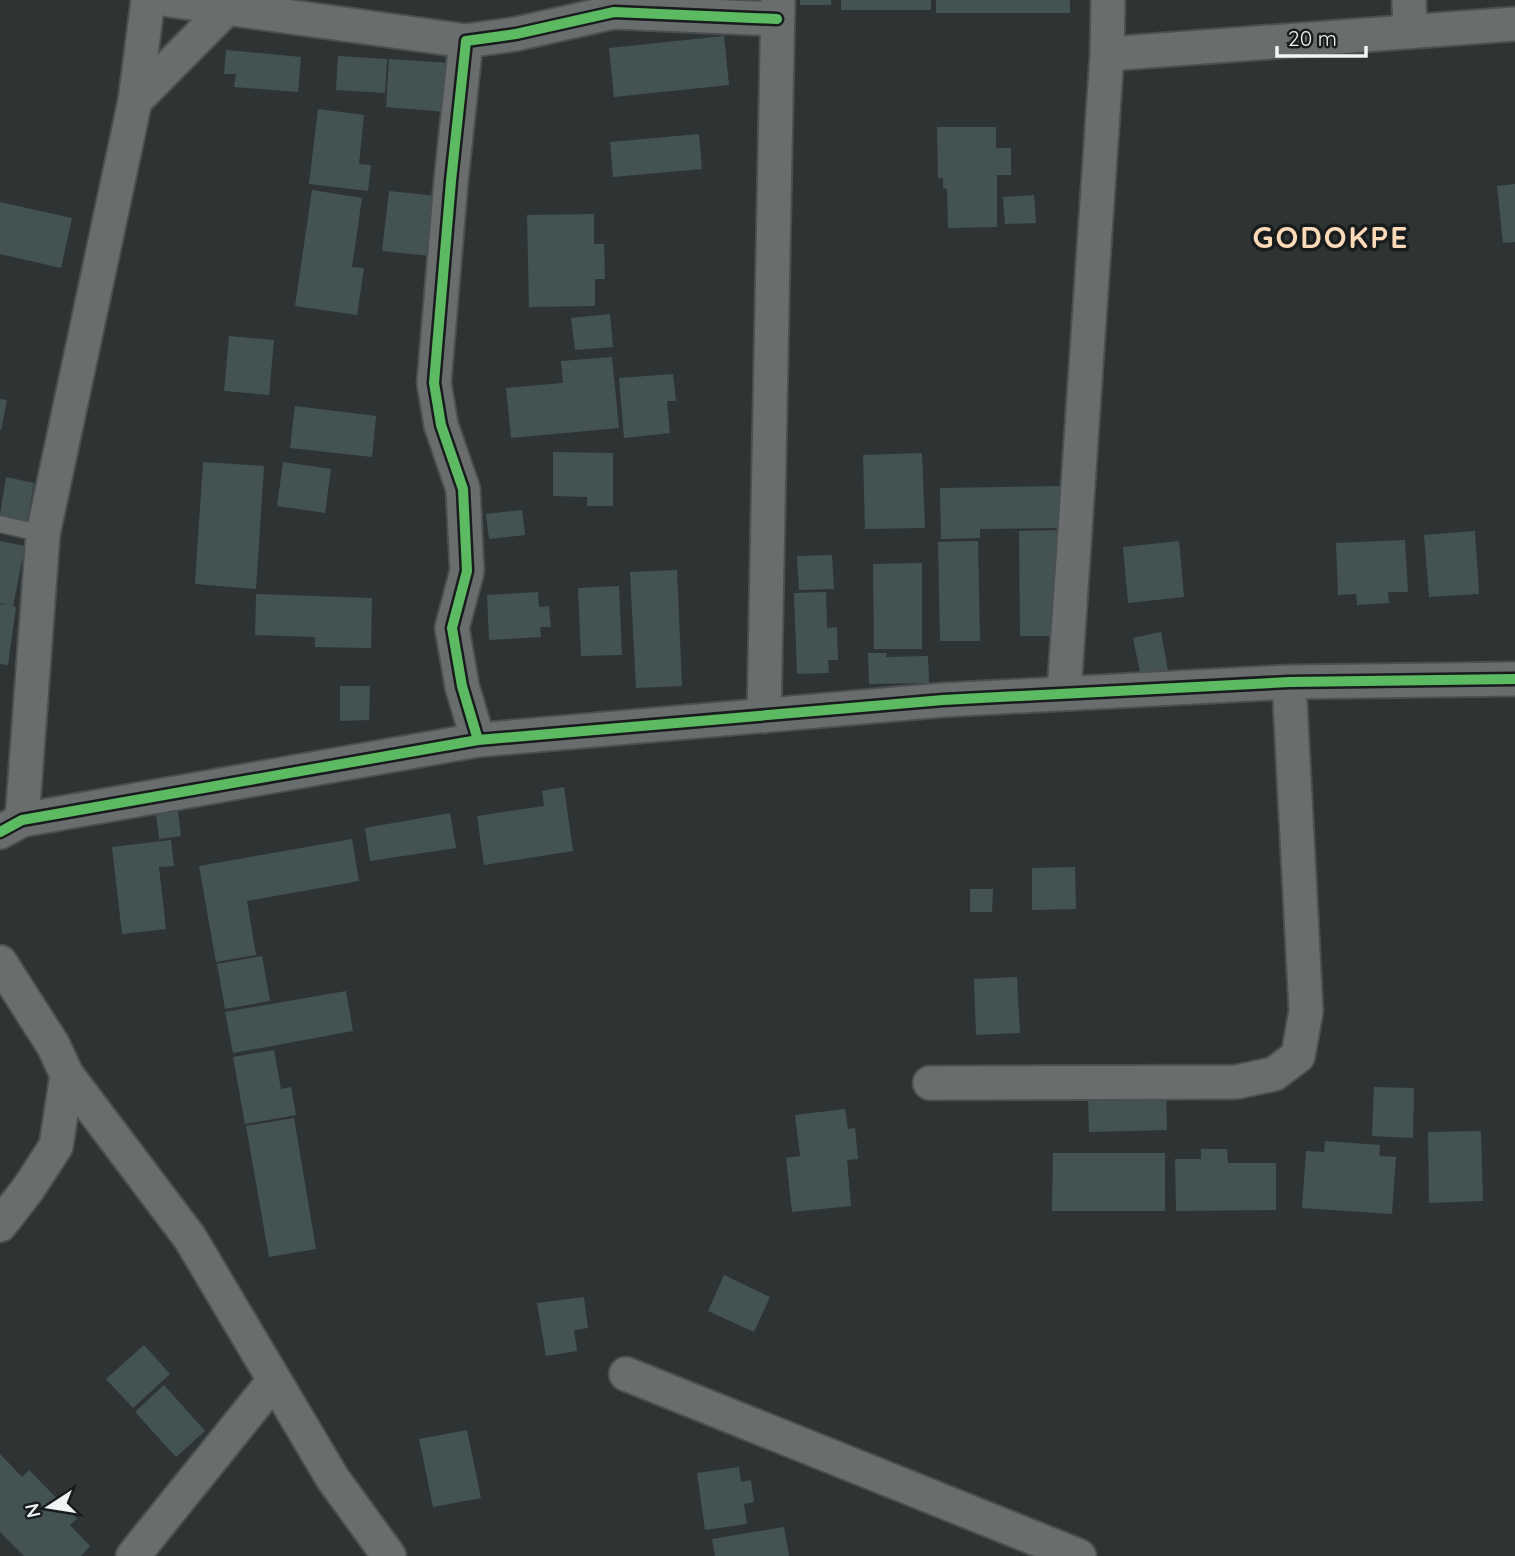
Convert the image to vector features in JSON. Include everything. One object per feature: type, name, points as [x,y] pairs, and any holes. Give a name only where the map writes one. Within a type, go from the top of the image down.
[{"type":"street","points":[[148,0],[135,101],[43,534],[11,826],[478,740],[943,700],[1289,682],[1515,679]]},
{"type":"street","points":[[169,0],[466,41],[516,34],[614,12],[778,9],[764,716]]},
{"type":"street","points":[[1064,693],[1107,54],[1108,0]]},
{"type":"street","points":[[135,101],[228,8]]},
{"type":"street","points":[[1107,54],[1409,16],[1515,24]]},
{"type":"street","points":[[466,41],[434,383],[442,425],[463,489],[467,571],[452,628],[462,686],[478,740]]},
{"type":"street","points":[[930,1083],[1236,1082],[1274,1074],[1297,1056],[1307,1011],[1289,682]]},
{"type":"street","points":[[0,962],[53,1045],[66,1075],[190,1238],[273,1382],[333,1479],[389,1556]]},
{"type":"street","points":[[0,1225],[56,1146],[66,1075]]},
{"type":"street","points":[[626,1374],[1079,1556]]},
{"type":"street","points":[[133,1556],[273,1382]]},
{"type":"lane","points":[[0,524],[43,534]]},
{"type":"building","points":[[800,0],[831,0],[831,5],[800,5]]},
{"type":"building","points":[[841,0],[931,0],[931,10],[841,10]]},
{"type":"building","points":[[936,0],[1070,0],[1070,13],[936,13]]},
{"type":"building","points":[[724,36],[729,85],[614,97],[609,48]]},
{"type":"building","points":[[226,50],[301,57],[298,92],[234,87],[236,74],[224,74]]},
{"type":"building","points":[[338,56],[387,59],[385,93],[336,90]]},
{"type":"building","points":[[389,59],[449,63],[446,112],[386,107]]},
{"type":"building","points":[[318,109],[364,115],[359,164],[371,165],[368,191],[309,184]]},
{"type":"building","points":[[937,127],[996,127],[996,148],[1011,148],[1011,175],[997,175],[997,227],[948,228],[947,189],[943,188],[943,178],[938,178]]},
{"type":"building","points":[[699,134],[702,169],[613,177],[610,142]]},
{"type":"building","points":[[1515,184],[1515,242],[1503,243],[1497,186]]},
{"type":"building","points":[[312,190],[362,198],[352,267],[364,268],[357,315],[295,306]]},
{"type":"building","points":[[389,191],[437,196],[431,256],[382,251]]},
{"type":"building","points":[[1034,195],[1036,223],[1005,224],[1003,197]]},
{"type":"building","points":[[0,202],[72,218],[61,268],[0,254]]},
{"type":"building","points":[[594,214],[594,244],[604,244],[605,279],[595,279],[595,306],[529,307],[527,215]]},
{"type":"building","points":[[610,314],[613,347],[575,350],[571,318]]},
{"type":"building","points":[[229,336],[274,340],[269,395],[224,391]]},
{"type":"building","points":[[612,357],[619,428],[511,438],[506,388],[563,383],[561,361]]},
{"type":"building","points":[[673,374],[676,401],[667,401],[670,433],[624,438],[619,378]]},
{"type":"building","points":[[0,399],[7,400],[1,430],[0,430]]},
{"type":"building","points":[[295,406],[376,416],[372,457],[290,448]]},
{"type":"building","points":[[553,452],[613,453],[613,506],[587,506],[587,497],[553,496]]},
{"type":"building","points":[[922,453],[925,528],[865,529],[863,455]]},
{"type":"building","points":[[203,462],[264,466],[256,589],[195,584]]},
{"type":"building","points":[[283,462],[331,469],[325,513],[277,506]]},
{"type":"building","points":[[6,477],[34,483],[27,521],[0,515]]},
{"type":"building","points":[[1060,486],[1061,528],[980,529],[980,538],[941,539],[940,488]]},
{"type":"building","points":[[522,510],[525,535],[489,539],[486,514]]},
{"type":"building","points":[[1058,530],[1060,636],[1020,636],[1019,531]]},
{"type":"building","points":[[1475,531],[1479,594],[1429,597],[1424,535]]},
{"type":"building","points":[[1405,540],[1408,592],[1388,592],[1389,603],[1357,605],[1356,594],[1338,595],[1336,543]]},
{"type":"building","points":[[0,541],[25,546],[13,606],[16,607],[8,665],[0,664],[0,604],[9,605],[0,603]]},
{"type":"building","points":[[978,541],[980,641],[940,641],[938,542]]},
{"type":"building","points":[[1179,541],[1184,597],[1128,603],[1123,547]]},
{"type":"building","points":[[832,555],[834,589],[799,590],[797,556]]},
{"type":"building","points":[[922,563],[922,649],[874,649],[873,564]]},
{"type":"building","points":[[677,570],[682,686],[636,688],[630,572]]},
{"type":"building","points":[[619,586],[622,655],[581,656],[578,588]]},
{"type":"building","points":[[538,592],[539,607],[549,606],[551,627],[540,627],[541,637],[489,640],[487,595]]},
{"type":"building","points":[[826,592],[827,628],[837,627],[838,660],[828,660],[829,673],[797,674],[794,593]]},
{"type":"building","points":[[256,594],[372,598],[371,648],[315,647],[315,637],[255,635]]},
{"type":"building","points":[[1161,632],[1168,671],[1141,677],[1133,638]]},
{"type":"building","points":[[868,653],[887,653],[886,657],[928,656],[929,683],[869,684]]},
{"type":"building","points":[[340,686],[370,686],[369,720],[340,721]]},
{"type":"building","points":[[564,787],[573,851],[484,865],[477,816],[544,806],[542,791]]},
{"type":"building","points":[[178,811],[181,836],[159,839],[156,814]]},
{"type":"building","points":[[450,813],[456,848],[370,861],[365,828]]},
{"type":"building","points":[[352,839],[359,881],[247,901],[256,955],[216,962],[199,866]]},
{"type":"building","points":[[171,840],[174,866],[159,867],[166,929],[122,934],[112,847]]},
{"type":"building","points":[[1075,867],[1076,909],[1032,910],[1032,868]]},
{"type":"building","points":[[970,889],[993,889],[992,912],[970,912]]},
{"type":"building","points":[[262,956],[270,1001],[225,1009],[217,964]]},
{"type":"building","points":[[1017,977],[1020,1033],[976,1035],[974,979]]},
{"type":"building","points":[[346,991],[353,1031],[233,1053],[225,1012]]},
{"type":"building","points":[[274,1050],[281,1089],[291,1087],[296,1115],[245,1124],[233,1057]]},
{"type":"building","points":[[1374,1087],[1414,1088],[1413,1138],[1372,1136]]},
{"type":"building","points":[[1166,1094],[1167,1130],[1089,1132],[1088,1096]]},
{"type":"building","points":[[845,1109],[848,1129],[855,1128],[858,1159],[847,1160],[851,1206],[792,1212],[786,1158],[800,1156],[795,1115]]},
{"type":"building","points":[[294,1118],[316,1249],[269,1257],[246,1126]]},
{"type":"building","points":[[1481,1131],[1483,1201],[1429,1203],[1428,1132]]},
{"type":"building","points":[[1325,1141],[1380,1145],[1379,1156],[1396,1157],[1392,1214],[1302,1208],[1306,1151],[1324,1152]]},
{"type":"building","points":[[1201,1149],[1227,1149],[1228,1163],[1276,1163],[1276,1210],[1176,1211],[1175,1159],[1201,1159]]},
{"type":"building","points":[[1053,1153],[1165,1153],[1165,1211],[1052,1211]]},
{"type":"building","points":[[724,1275],[770,1297],[754,1332],[708,1311]]},
{"type":"building","points":[[584,1297],[588,1328],[574,1330],[577,1351],[546,1356],[537,1303]]},
{"type":"building","points":[[144,1345],[170,1374],[133,1408],[106,1379]]},
{"type":"building","points":[[164,1385],[205,1431],[176,1457],[135,1412]]},
{"type":"building","points":[[467,1430],[481,1498],[433,1507],[419,1439]]},
{"type":"building","points":[[0,1454],[22,1477],[29,1470],[77,1519],[70,1525],[90,1546],[81,1556],[24,1556],[0,1532]]},
{"type":"building","points":[[739,1467],[741,1482],[751,1480],[754,1502],[744,1504],[747,1524],[705,1530],[697,1473]]},
{"type":"building","points":[[784,1527],[789,1556],[715,1556],[712,1539]]},
{"type":"cycle path","points":[[478,740],[462,686],[452,628],[467,571],[463,489],[441,425],[434,383],[466,41],[516,34],[614,12],[777,19]]},
{"type":"cycle path","points":[[0,832],[22,820],[478,740],[943,700],[1289,682],[1515,679]]},
{"type":"district","name":"GODOKPE","points":[[1331,237]]}]
